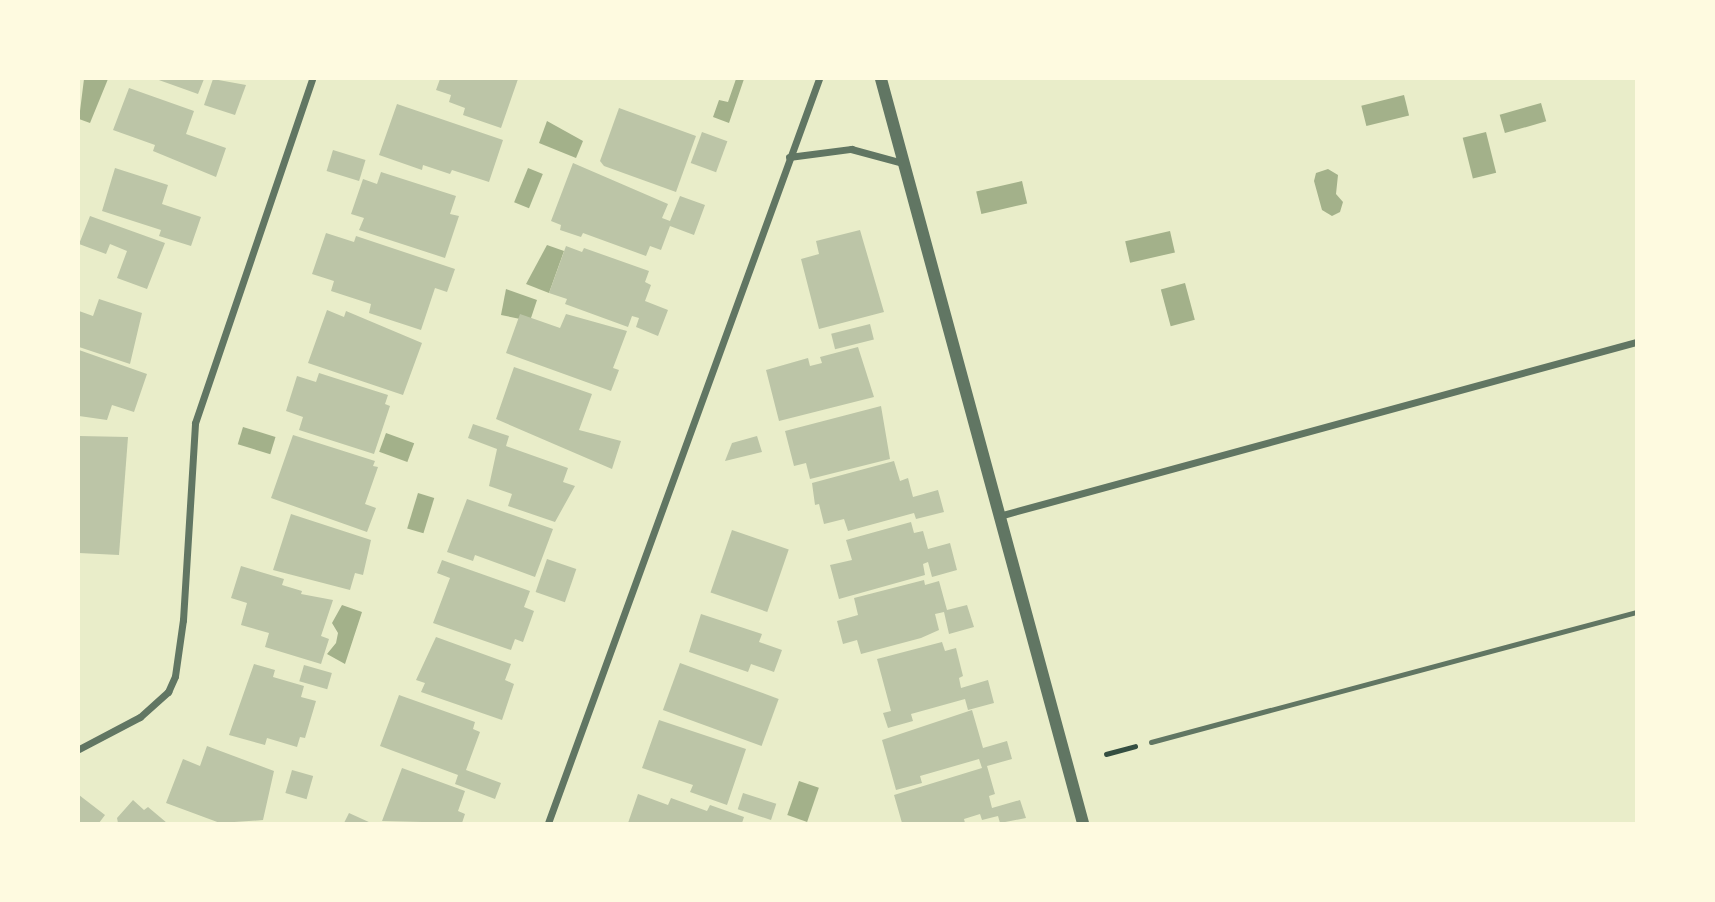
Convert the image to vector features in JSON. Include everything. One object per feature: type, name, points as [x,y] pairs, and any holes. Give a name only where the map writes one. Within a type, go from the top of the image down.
[{"type":"street","points":[[79,749],[140,717],[168,692],[175,676],[183,620],[195,423],[312,79]]},
{"type":"street","points":[[548,823],[819,79]]},
{"type":"street","points":[[881,79],[1083,823]]},
{"type":"street","points":[[789,157],[851,149],[903,163]]},
{"type":"street","points":[[999,516],[1636,342]]},
{"type":"lane","points":[[1151,742],[1636,612]]},
{"type":"path","points":[[1106,754],[1128,747]]},
{"type":"shaded area","points":[[84,79],[108,79],[90,123],[79,119]]},
{"type":"shaded area","points":[[736,79],[744,79],[729,123],[713,117],[719,100],[728,102]]},
{"type":"shaded area","points":[[1404,95],[1409,115],[1366,126],[1361,106]]},
{"type":"shaded area","points":[[1541,103],[1546,121],[1505,133],[1500,115]]},
{"type":"shaded area","points":[[547,121],[583,141],[576,158],[539,143]]},
{"type":"shaded area","points":[[1486,132],[1496,173],[1473,179],[1463,138]]},
{"type":"shaded area","points":[[528,168],[543,174],[529,208],[514,202]]},
{"type":"shaded area","points":[[1328,169],[1338,175],[1336,194],[1343,202],[1340,212],[1332,216],[1322,210],[1314,181],[1316,173]]},
{"type":"shaded area","points":[[1022,181],[1027,203],[981,214],[976,192]]},
{"type":"shaded area","points":[[1170,231],[1175,252],[1130,263],[1125,241]]},
{"type":"shaded area","points":[[547,245],[564,251],[549,293],[526,284]]},
{"type":"shaded area","points":[[1185,283],[1195,320],[1171,326],[1161,289]]},
{"type":"shaded area","points":[[506,289],[537,300],[530,321],[501,315]]},
{"type":"shaded area","points":[[243,427],[276,437],[270,454],[238,444]]},
{"type":"shaded area","points":[[386,433],[414,443],[407,462],[379,452]]},
{"type":"shaded area","points":[[418,493],[434,498],[423,533],[407,528]]},
{"type":"shaded area","points":[[342,605],[362,612],[345,664],[327,654],[336,643],[338,633],[332,623]]},
{"type":"shaded area","points":[[799,781],[819,788],[807,822],[787,815]]},
{"type":"building","points":[[156,79],[204,79],[198,94]]},
{"type":"building","points":[[213,79],[246,85],[235,115],[204,105]]},
{"type":"building","points":[[440,79],[518,79],[501,128],[463,115],[465,108],[449,102],[451,95],[436,90]]},
{"type":"building","points":[[129,88],[194,111],[186,134],[226,148],[216,177],[153,151],[155,145],[113,130]]},
{"type":"building","points":[[397,104],[503,140],[489,182],[452,170],[450,174],[423,165],[422,170],[379,155]]},
{"type":"building","points":[[619,108],[696,136],[676,192],[604,166],[600,161]]},
{"type":"building","points":[[702,132],[727,141],[716,172],[691,163]]},
{"type":"building","points":[[333,150],[366,160],[359,181],[327,171]]},
{"type":"building","points":[[573,163],[668,204],[662,218],[670,221],[680,196],[705,205],[694,235],[670,226],[661,250],[650,246],[646,256],[583,233],[581,237],[560,230],[561,225],[551,221]]},
{"type":"building","points":[[115,168],[168,185],[162,204],[201,217],[191,246],[159,236],[161,230],[102,211]]},
{"type":"building","points":[[381,172],[456,196],[450,214],[459,216],[445,258],[359,230],[364,218],[351,214],[363,179],[377,184]]},
{"type":"building","points":[[90,216],[165,243],[147,289],[117,278],[127,251],[110,244],[106,254],[79,244]]},
{"type":"building","points":[[860,230],[884,312],[819,329],[801,259],[819,254],[816,241]]},
{"type":"building","points":[[326,233],[354,242],[356,236],[455,269],[447,292],[435,288],[421,330],[369,313],[371,304],[331,291],[334,281],[312,274]]},
{"type":"building","points":[[566,246],[582,252],[584,248],[649,271],[645,282],[651,285],[645,301],[668,310],[658,336],[636,327],[639,318],[632,316],[628,327],[565,304],[567,299],[549,293]]},
{"type":"building","points":[[99,299],[142,313],[130,364],[79,347],[79,311],[93,316]]},
{"type":"building","points":[[327,310],[344,317],[346,311],[422,343],[403,395],[308,363]]},
{"type":"building","points":[[520,314],[560,328],[566,314],[627,331],[613,368],[619,370],[611,391],[506,353]]},
{"type":"building","points":[[870,324],[874,340],[835,349],[831,334]]},
{"type":"building","points":[[858,347],[874,397],[779,421],[766,370],[808,358],[810,366],[822,363],[820,357]]},
{"type":"building","points":[[79,350],[147,374],[134,412],[112,405],[107,420],[79,416]]},
{"type":"building","points":[[514,367],[592,394],[579,430],[621,441],[612,469],[496,419]]},
{"type":"building","points":[[319,373],[388,395],[385,404],[390,406],[374,454],[299,430],[303,417],[286,411],[297,376],[316,382]]},
{"type":"building","points":[[881,406],[890,459],[810,479],[806,463],[794,466],[785,431]]},
{"type":"building","points":[[473,424],[509,436],[506,446],[568,468],[563,482],[575,486],[555,522],[508,506],[512,494],[489,486],[497,449],[468,438]]},
{"type":"building","points":[[293,435],[375,461],[373,466],[378,467],[365,504],[376,508],[367,532],[271,498]]},
{"type":"building","points":[[79,436],[128,437],[119,555],[79,553]]},
{"type":"building","points":[[757,436],[762,452],[725,461],[732,443]]},
{"type":"building","points":[[894,461],[900,481],[908,478],[913,497],[938,490],[944,512],[916,519],[914,513],[848,531],[844,519],[824,524],[819,504],[815,505],[812,483]]},
{"type":"building","points":[[467,499],[553,529],[535,577],[475,555],[473,561],[447,552]]},
{"type":"building","points":[[291,514],[371,540],[363,575],[355,573],[350,590],[273,570]]},
{"type":"building","points":[[911,522],[914,533],[923,531],[928,549],[950,543],[957,570],[932,577],[928,562],[923,564],[925,575],[839,599],[830,565],[852,560],[846,540]]},
{"type":"building","points":[[732,530],[789,550],[767,612],[711,592]]},
{"type":"building","points":[[547,559],[576,569],[565,602],[536,592]]},
{"type":"building","points":[[442,560],[530,591],[524,607],[534,611],[523,642],[515,639],[511,650],[433,623],[450,578],[437,573]]},
{"type":"building","points":[[241,566],[284,579],[282,585],[302,591],[301,594],[333,600],[321,636],[329,639],[321,664],[265,647],[269,633],[241,625],[247,603],[231,598]]},
{"type":"building","points":[[924,580],[925,585],[939,581],[947,610],[967,605],[974,627],[949,634],[944,612],[935,614],[939,630],[921,638],[861,654],[857,640],[843,644],[837,621],[858,615],[854,598]]},
{"type":"building","points":[[701,614],[762,634],[759,642],[782,650],[774,672],[751,664],[748,672],[689,652]]},
{"type":"building","points":[[436,637],[511,664],[505,680],[514,684],[502,720],[421,692],[425,683],[416,680]]},
{"type":"building","points":[[942,642],[945,651],[956,648],[963,676],[959,678],[961,688],[988,680],[994,703],[968,710],[965,699],[911,714],[913,721],[888,728],[883,713],[891,711],[877,659]]},
{"type":"building","points":[[680,663],[779,699],[762,746],[663,710]]},
{"type":"building","points":[[254,664],[275,670],[273,677],[304,686],[301,697],[316,701],[305,738],[300,737],[297,747],[267,738],[265,745],[229,735]]},
{"type":"building","points":[[304,665],[332,673],[327,689],[299,681]]},
{"type":"building","points":[[399,695],[475,722],[473,729],[480,732],[466,770],[501,783],[495,799],[455,784],[458,775],[380,746]]},
{"type":"building","points":[[972,710],[983,748],[1007,741],[1012,759],[987,766],[995,794],[989,796],[992,808],[1020,800],[1026,818],[1000,823],[998,816],[982,820],[980,814],[964,819],[965,823],[902,823],[894,795],[982,768],[979,759],[920,776],[922,783],[896,790],[882,740]]},
{"type":"building","points":[[659,720],[746,749],[727,805],[690,792],[693,785],[642,768]]},
{"type":"building","points":[[207,746],[274,771],[263,820],[220,823],[166,803],[183,759],[200,766]]},
{"type":"building","points":[[402,768],[465,791],[458,811],[465,814],[462,823],[382,821]]},
{"type":"building","points":[[292,770],[313,776],[307,799],[285,793]]},
{"type":"building","points":[[743,793],[776,804],[771,820],[738,809]]},
{"type":"building","points":[[638,794],[668,805],[671,798],[707,811],[710,805],[744,817],[742,823],[628,823]]},
{"type":"building","points":[[79,795],[105,815],[99,823],[79,823]]},
{"type":"building","points":[[133,800],[144,810],[148,807],[167,823],[118,823],[117,818]]},
{"type":"building","points":[[349,813],[371,823],[344,823]]}]
